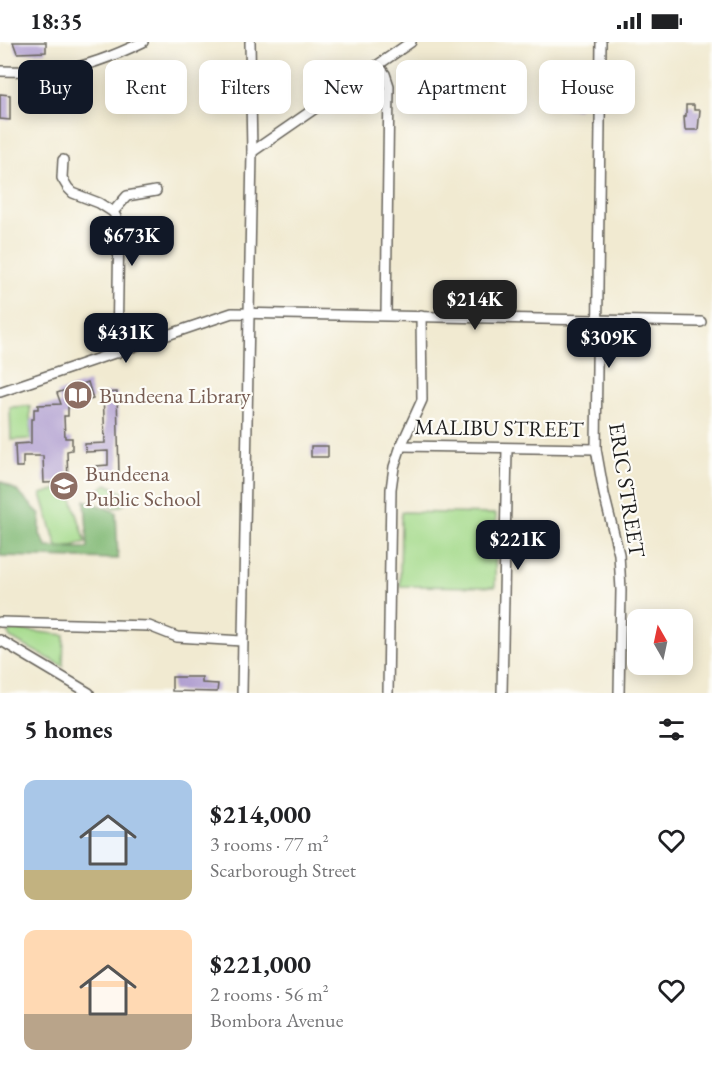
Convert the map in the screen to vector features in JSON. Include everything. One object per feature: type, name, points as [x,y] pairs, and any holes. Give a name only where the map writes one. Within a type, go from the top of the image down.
[{"type":"street","points":[[242,693],[252,152],[250,42]]},
{"type":"street","points":[[384,61],[411,42]]},
{"type":"street","name":"ERIC STREET","points":[[601,42],[596,449],[604,494],[619,554],[620,693]]},
{"type":"street","points":[[0,71],[69,69],[104,59],[139,43]]},
{"type":"street","points":[[384,73],[389,86],[386,315]]},
{"type":"street","points":[[252,152],[307,114]]},
{"type":"street","points":[[63,160],[62,178],[68,188],[113,212],[119,222],[117,353]]},
{"type":"street","points":[[113,212],[127,196],[156,191]]},
{"type":"street","points":[[0,392],[232,313],[701,322]]},
{"type":"street","points":[[388,693],[391,489],[394,467],[401,446],[422,400],[422,316]]},
{"type":"street","name":"MALIBU STREET","points":[[401,446],[596,449]]},
{"type":"street","points":[[502,693],[507,449]]},
{"type":"street","points":[[0,622],[149,626],[177,637],[242,640]]},
{"type":"street","points":[[0,640],[89,693]]},
{"type":"green space","points":[[30,406],[31,439],[11,440],[10,407]]},
{"type":"green space","points":[[0,481],[16,490],[40,514],[40,534],[47,547],[88,548],[85,500],[116,512],[118,559],[0,556]]},
{"type":"green space","points":[[107,484],[125,494],[125,504],[116,508],[107,503],[102,496],[96,497],[96,492]]},
{"type":"green space","points":[[68,486],[86,542],[58,550],[41,494]]},
{"type":"green space","points":[[401,512],[496,514],[495,587],[400,586]]},
{"type":"green space","points":[[13,629],[64,635],[63,666],[10,638],[8,633]]},
{"type":"building","points":[[13,42],[46,42],[46,52],[17,53]]},
{"type":"building","points":[[0,94],[10,95],[10,120],[0,119]]},
{"type":"building","points":[[686,105],[694,105],[694,110],[700,110],[698,130],[685,130]]},
{"type":"building","points":[[88,382],[93,399],[68,407],[68,416],[64,416],[65,438],[72,438],[72,450],[67,451],[68,482],[44,483],[43,456],[23,456],[23,467],[16,467],[15,444],[31,443],[31,419],[34,419],[34,409],[38,409],[38,405],[61,404],[57,393]]},
{"type":"building","points":[[117,392],[119,476],[97,477],[96,466],[108,465],[108,451],[86,452],[85,444],[105,443],[103,393]]},
{"type":"building","points":[[311,446],[328,446],[328,457],[311,457]]},
{"type":"building","points":[[172,677],[202,677],[202,683],[218,684],[217,692],[172,691]]},
{"type":"place","name":"Bundeena Library","points":[[78,395]]},
{"type":"place","name":"Bundeena Public School","points":[[64,486]]}]
